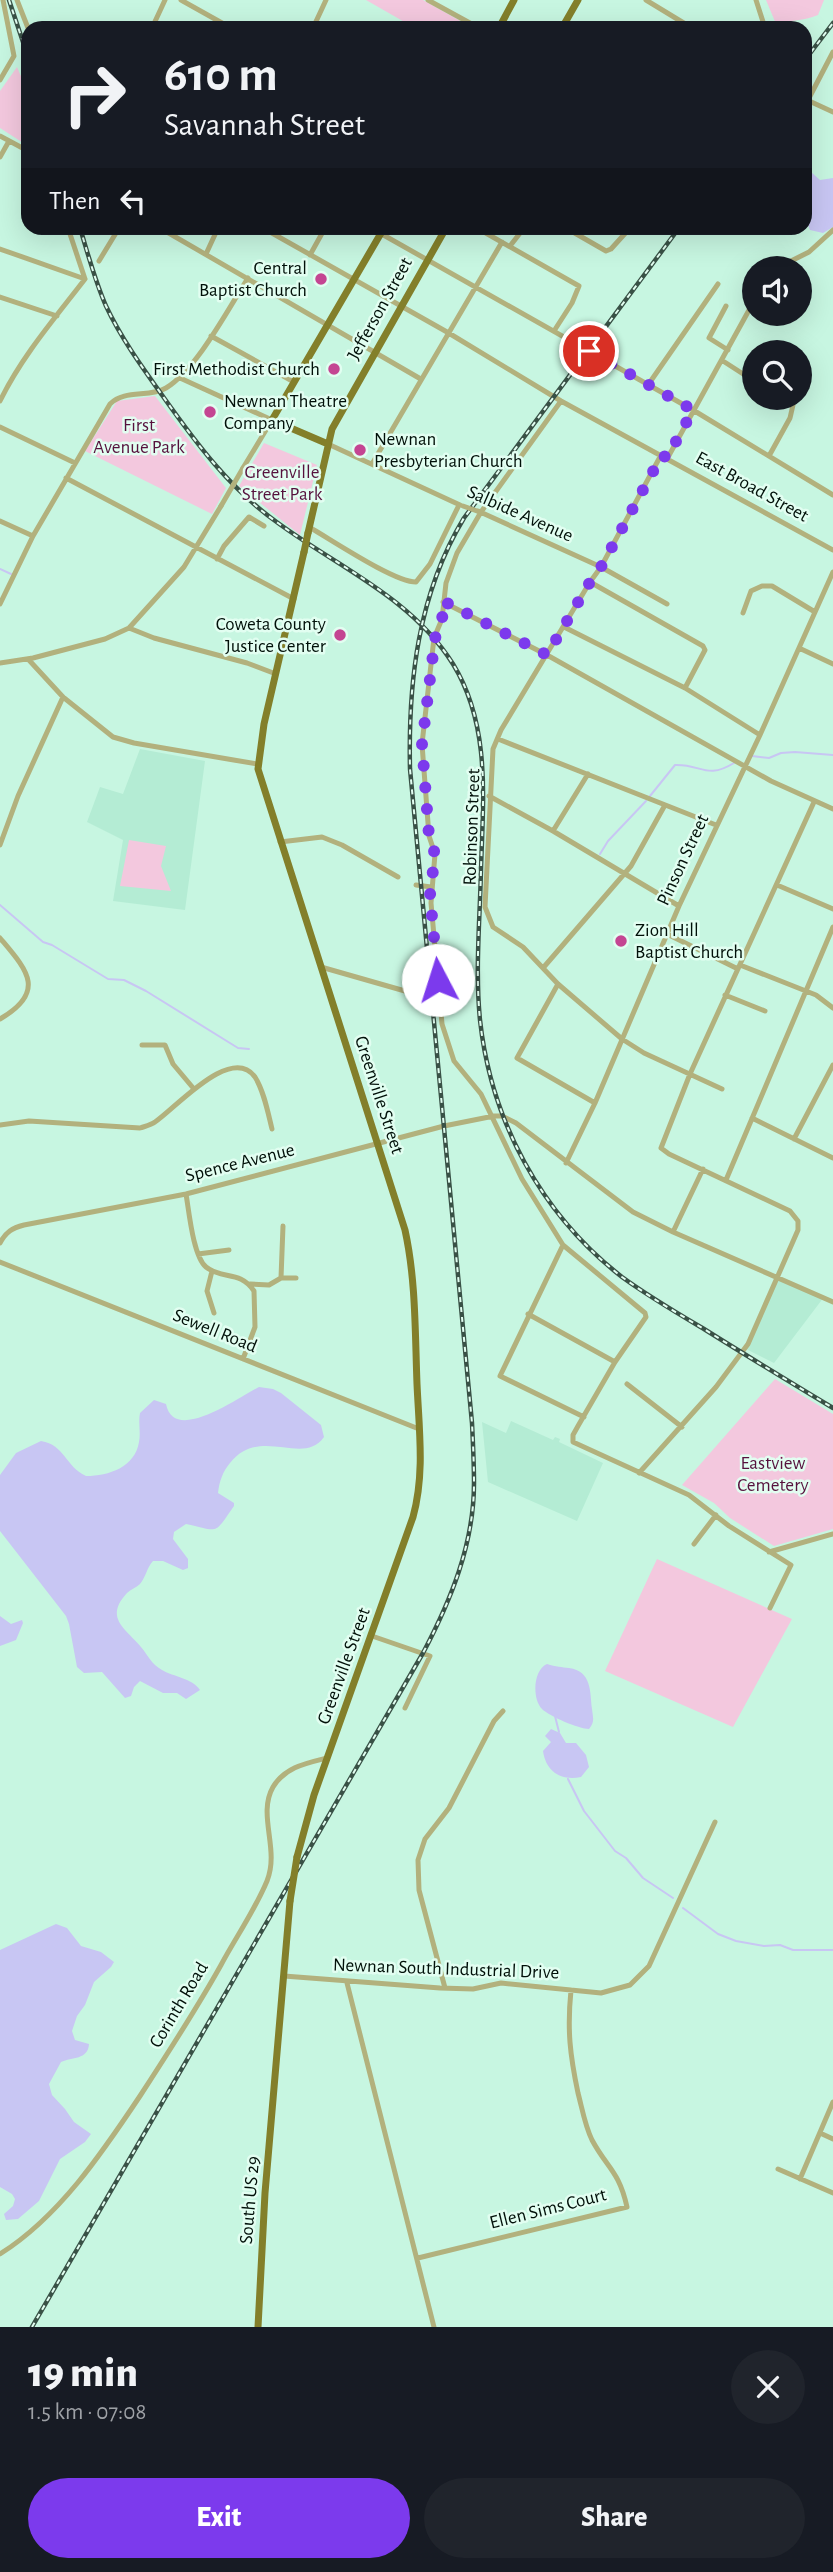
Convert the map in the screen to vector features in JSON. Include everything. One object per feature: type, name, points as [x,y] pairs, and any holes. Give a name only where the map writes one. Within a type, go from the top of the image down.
[{"type":"main road","points":[[503,21],[514,0]]},
{"type":"main road","points":[[566,21],[578,0]]},
{"type":"main road","points":[[272,420],[380,235]]},
{"type":"main road","name":"Jefferson Street","points":[[324,443],[441,235]]},
{"type":"main road","name":"Salbide Avenue","points":[[272,420],[324,443]]},
{"type":"main road","name":"Greenville Street","points":[[290,1901],[307,1818],[372,1636],[420,1487],[410,1252],[396,1199],[257,764],[309,530],[324,443]]},
{"type":"main road","name":"South US 29","points":[[258,2327],[264,2214],[290,1901]]},
{"type":"street","points":[[0,80],[14,56],[3,0]]},
{"type":"street","points":[[17,0],[25,21]]},
{"type":"street","points":[[155,21],[165,0]]},
{"type":"street","points":[[181,0],[218,21]]},
{"type":"street","points":[[316,21],[326,0]]},
{"type":"street","points":[[428,0],[466,21]]},
{"type":"street","points":[[646,0],[680,21]]},
{"type":"street","points":[[756,0],[763,21]]},
{"type":"street","points":[[812,90],[833,54]]},
{"type":"street","points":[[812,103],[833,112]]},
{"type":"street","points":[[0,136],[21,147]]},
{"type":"street","points":[[0,157],[9,141]]},
{"type":"street","points":[[801,256],[833,230]]},
{"type":"street","points":[[70,235],[85,279]]},
{"type":"street","points":[[99,261],[116,235]]},
{"type":"street","points":[[172,235],[419,378]]},
{"type":"street","points":[[206,254],[215,235]]},
{"type":"street","name":"East Broad Street","points":[[275,235],[447,332],[561,401],[833,550]]},
{"type":"street","points":[[310,255],[321,235]]},
{"type":"street","points":[[390,235],[426,259],[693,410],[833,495]]},
{"type":"street","points":[[490,235],[579,286],[572,303],[554,331]]},
{"type":"street","points":[[510,247],[519,235]]},
{"type":"street","points":[[578,235],[606,251],[611,250],[624,235]]},
{"type":"street","points":[[372,464],[419,378],[502,242]]},
{"type":"street","points":[[0,249],[85,279]]},
{"type":"street","points":[[0,604],[33,537],[114,399],[160,391],[180,378],[248,278]]},
{"type":"street","points":[[0,401],[11,378],[85,279]]},
{"type":"street","points":[[648,385],[718,284]]},
{"type":"street","points":[[0,297],[57,316]]},
{"type":"street","points":[[726,306],[709,338],[728,350]]},
{"type":"street","name":"Robinson Street","points":[[722,1089],[644,1053],[622,1039],[558,985],[523,947],[493,927],[486,915],[489,796],[491,757],[498,739],[723,361],[742,324]]},
{"type":"street","points":[[211,336],[294,383]]},
{"type":"street","points":[[723,361],[742,373]]},
{"type":"street","points":[[1,664],[105,639],[129,628],[184,567],[196,548],[272,420],[180,378]]},
{"type":"street","points":[[561,401],[479,512],[454,559],[446,583],[442,623],[435,638],[422,744],[429,836],[435,854],[431,887],[441,1017],[446,1040],[462,1073],[481,1094],[494,1116],[522,1179],[563,1245],[614,1290],[643,1310],[646,1317],[615,1362],[573,1435],[573,1442],[689,1495],[791,1565],[769,1608]]},
{"type":"street","points":[[769,456],[792,410]]},
{"type":"street","points":[[0,427],[75,463]]},
{"type":"street","name":"Salbide Avenue","points":[[324,443],[601,567],[667,604]]},
{"type":"street","points":[[66,478],[294,599]]},
{"type":"street","points":[[309,530],[408,582],[414,582],[430,564],[461,505]]},
{"type":"street","points":[[217,559],[224,546],[249,517],[264,526]]},
{"type":"street","points":[[0,521],[33,537]]},
{"type":"street","name":"Pinson Street","points":[[566,1163],[595,1103],[679,906],[833,572]]},
{"type":"street","points":[[590,582],[703,646],[705,650],[685,688]]},
{"type":"street","points":[[743,613],[751,591],[766,585],[815,611]]},
{"type":"street","points":[[443,601],[547,655],[744,766],[833,809]]},
{"type":"street","points":[[564,627],[685,688],[760,735]]},
{"type":"street","points":[[129,628],[144,635],[247,663],[276,674]]},
{"type":"street","points":[[799,648],[833,664]]},
{"type":"street","points":[[28,659],[63,697],[113,737],[257,764]]},
{"type":"street","points":[[0,845],[18,796],[63,697]]},
{"type":"street","points":[[498,739],[716,825]]},
{"type":"street","points":[[553,831],[588,774]]},
{"type":"street","points":[[489,796],[679,906]]},
{"type":"street","points":[[639,1473],[716,1387],[748,1344],[798,1230],[798,1221],[794,1215],[782,1207],[661,1148],[690,1074],[814,802]]},
{"type":"street","points":[[543,968],[624,874],[665,805]]},
{"type":"street","points":[[280,842],[322,837],[342,845],[398,877]]},
{"type":"street","points":[[416,885],[431,887]]},
{"type":"street","points":[[777,885],[833,909]]},
{"type":"street","points":[[726,1180],[833,927]]},
{"type":"street","points":[[667,934],[739,967],[816,995],[833,1008]]},
{"type":"street","points":[[0,938],[25,968],[29,982],[23,1000],[0,1019]]},
{"type":"street","points":[[321,967],[412,993]]},
{"type":"street","points":[[558,985],[517,1058],[595,1103]]},
{"type":"street","points":[[725,995],[765,1011]]},
{"type":"street","points":[[142,1045],[165,1045],[173,1064],[194,1089]]},
{"type":"street","points":[[794,1139],[833,1065]]},
{"type":"street","points":[[0,1125],[29,1121],[140,1128],[152,1124],[194,1089],[228,1069],[240,1068],[250,1071],[257,1080],[272,1129]]},
{"type":"street","points":[[494,1116],[502,1116],[516,1123],[634,1212],[673,1232],[833,1302]]},
{"type":"street","name":"Spence Avenue","points":[[0,1243],[13,1227],[24,1224],[186,1194],[494,1116]]},
{"type":"street","points":[[752,1118],[833,1158]]},
{"type":"street","points":[[673,1232],[703,1169]]},
{"type":"street","points":[[186,1194],[198,1254],[203,1264],[212,1271],[237,1276],[250,1284],[269,1285],[281,1278],[296,1278]]},
{"type":"street","points":[[798,1221],[807,1217]]},
{"type":"street","points":[[281,1278],[284,1226]]},
{"type":"street","points":[[563,1245],[500,1376],[584,1417]]},
{"type":"street","points":[[198,1254],[229,1250]]},
{"type":"street","name":"Sewell Road","points":[[0,1262],[419,1429]]},
{"type":"street","points":[[212,1271],[207,1291],[214,1313]]},
{"type":"street","points":[[243,1359],[255,1327],[254,1291],[250,1284]]},
{"type":"street","points":[[528,1314],[615,1362]]},
{"type":"street","points":[[627,1384],[682,1427]]},
{"type":"street","points":[[694,1544],[716,1515]]},
{"type":"street","points":[[769,1552],[833,1534]]},
{"type":"street","points":[[372,1636],[430,1656],[405,1709]]},
{"type":"street","points":[[445,1988],[419,1890],[418,1860],[425,1839],[449,1808],[494,1721],[503,1711]]},
{"type":"street","name":"Corinth Road","points":[[0,2254],[51,2212],[85,2173],[162,2063],[212,1981],[267,1881],[272,1854],[267,1809],[274,1787],[284,1774],[294,1768],[327,1758]]},
{"type":"street","name":"Newnan South Industrial Drive","points":[[284,1976],[347,1983],[473,1989],[501,1983],[601,1993],[623,1988],[636,1980],[649,1966],[715,1822]]},
{"type":"street","points":[[347,1983],[434,2327]]},
{"type":"street","name":"Ellen Sims Court","points":[[418,2258],[626,2207],[619,2178],[592,2140],[583,2113],[569,2051],[570,1990]]},
{"type":"street","points":[[800,2179],[833,2102]]},
{"type":"street","points":[[820,2133],[833,2139]]},
{"type":"street","points":[[778,2169],[833,2193]]},
{"type":"shaded area","points":[[140,749],[205,761],[185,910],[113,901],[123,840],[87,822],[100,787],[123,794]]},
{"type":"shaded area","points":[[777,1277],[824,1297],[774,1363],[744,1348]]},
{"type":"shaded area","points":[[511,1421],[553,1440],[555,1437],[560,1439],[559,1442],[603,1463],[577,1521],[488,1482],[482,1422],[506,1433]]},
{"type":"green space","points":[[366,0],[423,0],[460,21],[403,21]]},
{"type":"green space","points":[[766,0],[824,0],[818,15],[792,21],[775,21]]},
{"type":"green space","points":[[17,67],[21,76],[21,142],[0,128],[0,91]]},
{"type":"green space","name":"First Avenue Park","points":[[155,396],[226,488],[212,514],[85,451],[117,401]]},
{"type":"green space","name":"Greenville Street Park","points":[[264,443],[317,465],[300,535],[239,486]]},
{"type":"green space","points":[[129,840],[166,846],[161,866],[171,891],[120,886]]},
{"type":"green space","name":"Eastview Cemetery","points":[[775,1379],[833,1414],[833,1529],[774,1546],[730,1518],[714,1503],[682,1485]]},
{"type":"green space","points":[[657,1559],[792,1619],[733,1727],[605,1671]]},
{"type":"water","points":[[812,173],[820,180],[833,178],[833,227],[823,233],[812,230]]},
{"type":"water","points":[[259,1387],[281,1393],[321,1425],[324,1437],[315,1445],[305,1448],[267,1446],[242,1452],[228,1466],[220,1481],[218,1493],[234,1503],[234,1506],[219,1527],[211,1529],[186,1524],[174,1532],[173,1539],[188,1559],[188,1568],[183,1570],[163,1561],[153,1561],[140,1584],[120,1602],[117,1609],[119,1622],[152,1662],[200,1690],[186,1699],[177,1693],[163,1693],[140,1681],[131,1696],[125,1698],[102,1672],[84,1673],[77,1667],[66,1616],[0,1531],[0,1475],[16,1453],[41,1441],[55,1447],[73,1467],[86,1476],[112,1472],[127,1464],[137,1451],[140,1413],[154,1400],[166,1404],[172,1415],[181,1420],[194,1419]]},
{"type":"water","points":[[0,1616],[11,1624],[22,1620],[23,1623],[16,1640],[0,1646]]},
{"type":"water","points":[[547,1664],[577,1670],[586,1678],[593,1717],[589,1729],[578,1727],[542,1709],[535,1692],[539,1672]]},
{"type":"water","points":[[551,1729],[560,1733],[566,1743],[576,1743],[586,1755],[589,1767],[581,1777],[561,1776],[547,1764],[543,1751],[551,1742],[545,1736]]},
{"type":"water","points":[[56,1924],[67,1928],[81,1946],[101,1952],[114,1962],[94,1982],[72,2031],[75,2040],[89,2044],[86,2053],[61,2062],[49,2084],[52,2095],[74,2122],[91,2134],[85,2142],[60,2159],[39,2201],[18,2219],[6,2220],[4,2214],[13,2206],[15,2199],[0,2187],[0,1950]]},
{"type":"waterway","points":[[0,569],[11,574]]},
{"type":"waterway","points":[[752,756],[769,758],[781,753],[795,752],[833,755]]},
{"type":"waterway","points":[[650,796],[675,765],[710,771],[734,763]]},
{"type":"waterway","points":[[600,854],[608,841],[646,801]]},
{"type":"waterway","points":[[0,905],[43,942],[108,979],[124,980],[146,991],[238,1048],[249,1049]]},
{"type":"waterway","points":[[555,1716],[559,1732]]},
{"type":"waterway","points":[[568,1779],[584,1811],[615,1851],[626,1858],[643,1878],[673,1898]]},
{"type":"waterway","points":[[683,1908],[718,1934],[736,1941],[764,1946],[780,1945],[793,1950],[833,1950]]},
{"type":"railway","points":[[9,0],[21,36]]},
{"type":"railway","points":[[812,51],[833,23]]},
{"type":"railway","points":[[82,235],[98,287],[118,329],[139,363],[201,448],[229,480],[261,510],[373,585],[417,620],[453,664],[465,688],[474,712],[482,764],[478,963],[480,1020],[495,1094],[508,1129],[544,1195],[593,1252],[622,1277],[833,1408]]},
{"type":"railway","points":[[32,2327],[423,1653],[443,1613],[459,1571],[473,1506],[473,1446],[410,769],[411,704],[419,639],[436,577],[464,518],[674,235]]},
{"type":"place","name":"Central Baptist Church","points":[[321,279]]},
{"type":"place","name":"First Methodist Church","points":[[334,369]]},
{"type":"place","name":"Newnan Theatre Company","points":[[210,412]]},
{"type":"place","name":"Newnan Presbyterian Church","points":[[360,450]]},
{"type":"place","name":"Coweta County Justice Center","points":[[340,635]]},
{"type":"place","name":"Zion Hill Baptist Church","points":[[621,941]]},
{"type":"route","points":[[438,980],[430,895],[435,854],[429,836],[422,744],[435,638],[442,623],[443,601],[547,655],[601,567],[662,455],[667,458],[693,410],[589,351]]}]
